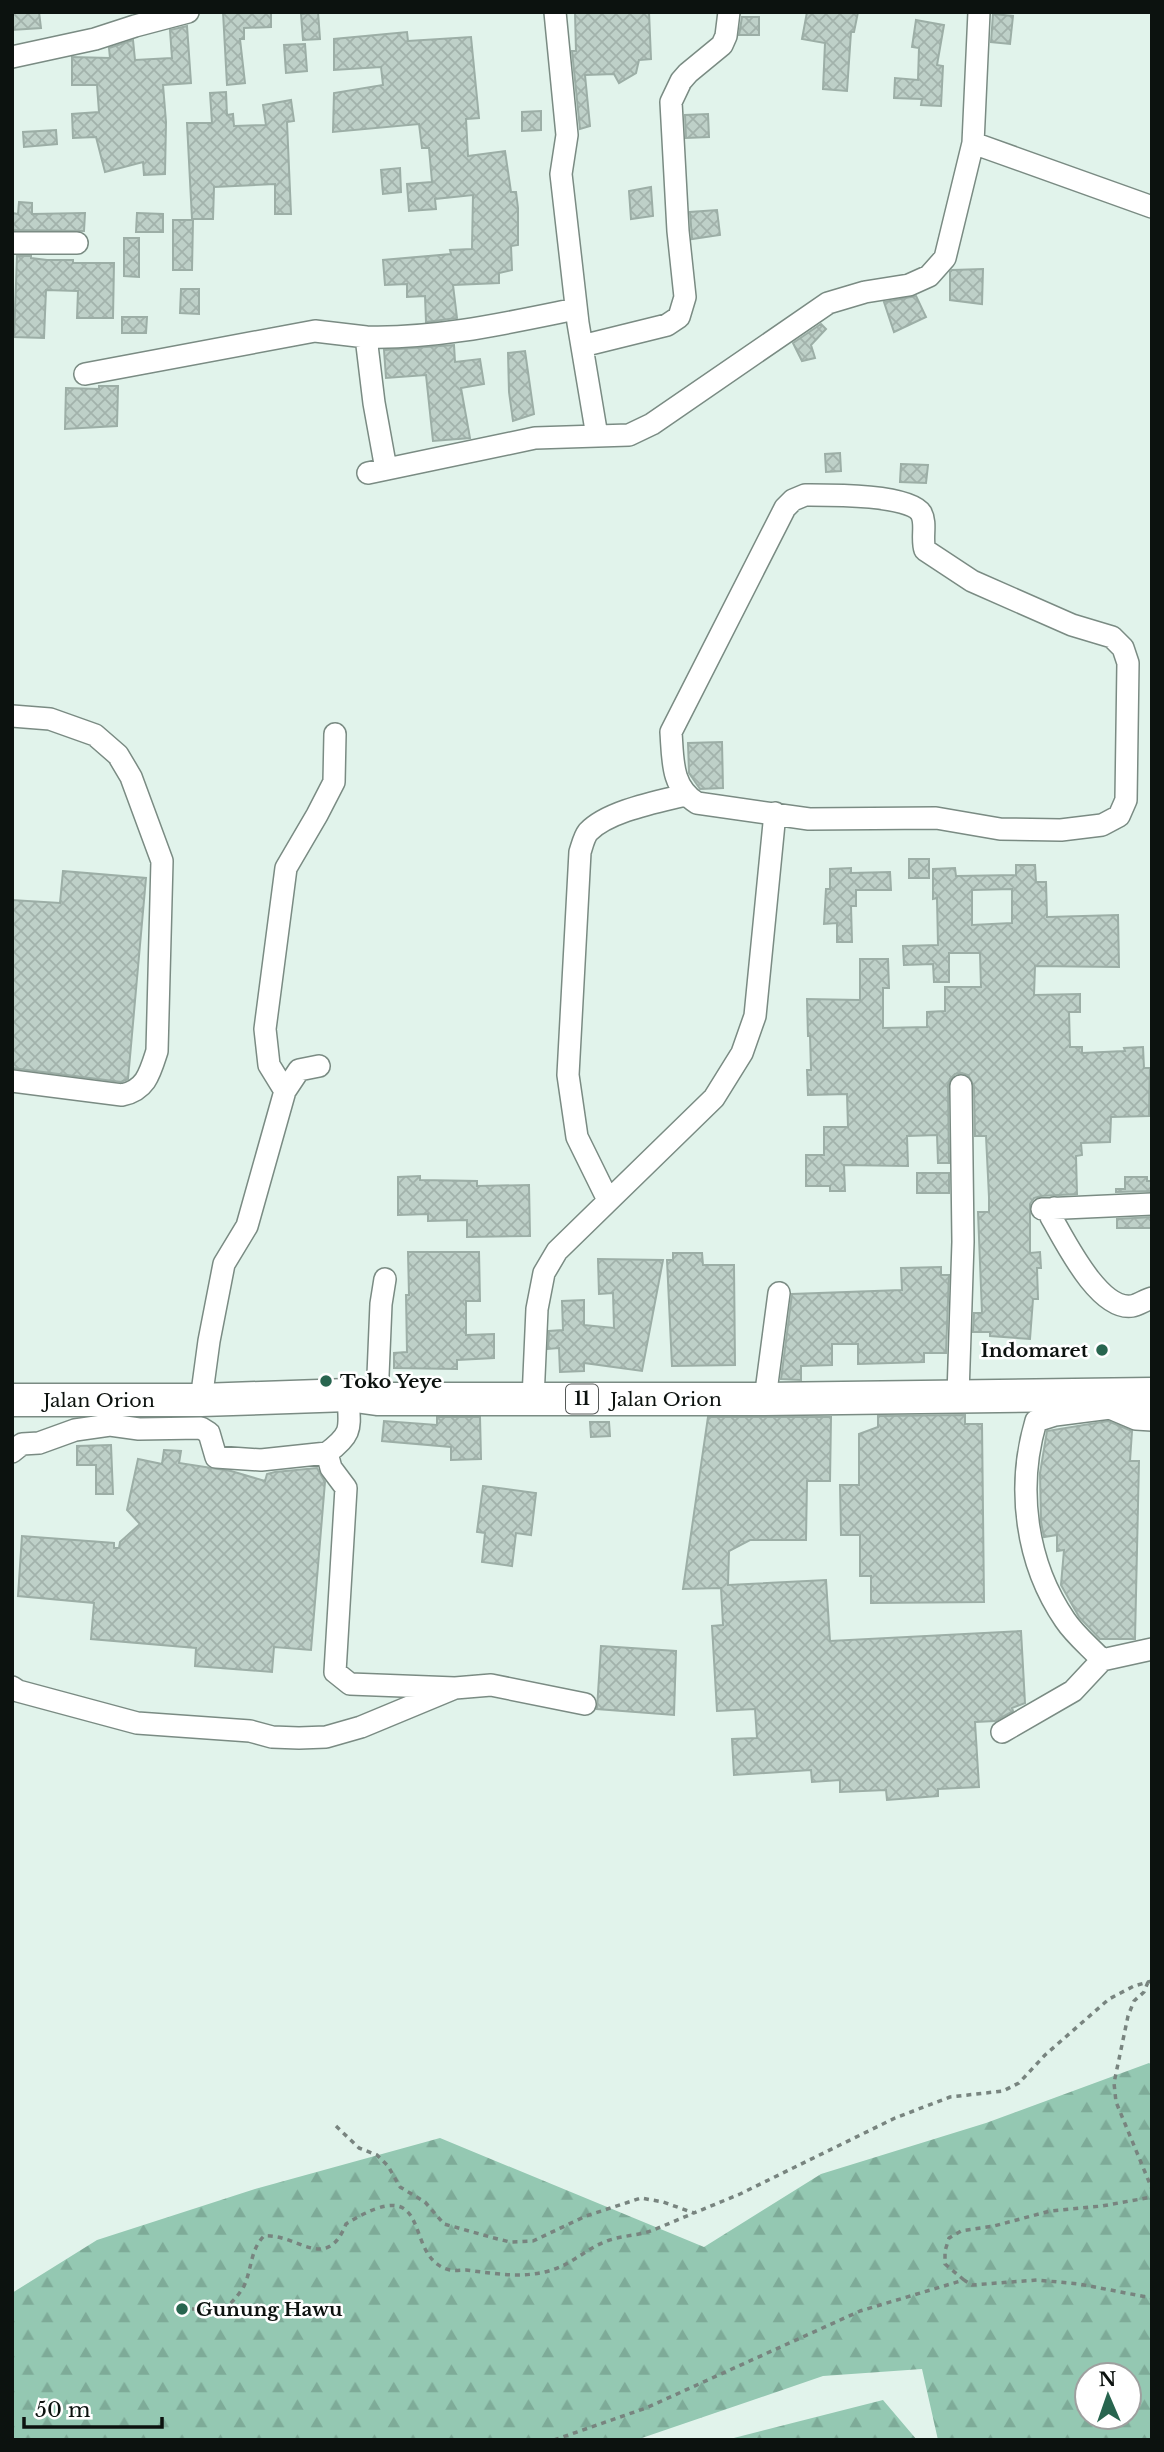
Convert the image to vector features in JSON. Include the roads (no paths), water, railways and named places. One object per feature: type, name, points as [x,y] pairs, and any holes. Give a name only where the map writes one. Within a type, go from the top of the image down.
[{"type":"highway","name":"Jalan Orion","points":[[12,1400],[362,1397],[765,1399],[958,1395],[1113,1401],[1152,1394]]},
{"type":"street","points":[[12,57],[95,39],[134,19],[188,12]]},
{"type":"street","points":[[555,12],[567,135],[561,174],[576,309],[597,436]]},
{"type":"street","points":[[582,346],[667,325],[679,317],[685,297],[678,231],[671,102],[688,73],[722,45],[729,12]]},
{"type":"street","points":[[366,337],[374,404],[377,471],[536,438],[629,435],[641,430],[828,303],[865,292],[909,285],[929,276],[945,258],[973,143],[979,12]]},
{"type":"street","points":[[973,143],[1152,207]]},
{"type":"street","points":[[12,243],[77,243]]},
{"type":"street","points":[[85,374],[314,331],[366,337],[421,336],[576,309]]},
{"type":"street","points":[[805,495],[876,497],[914,508],[920,512],[923,521],[925,550],[972,581],[1072,625],[1112,637],[1123,648],[1128,663],[1126,800],[1119,816],[1102,825],[1061,830],[1000,829],[936,818],[809,818],[775,813],[697,803],[685,795],[673,768],[671,732],[785,508],[793,500],[805,495]]},
{"type":"street","points":[[12,716],[50,719],[95,735],[118,755],[131,777],[162,861],[156,1051],[142,1087],[122,1095],[12,1081]]},
{"type":"street","points":[[285,1091],[268,1065],[265,1029],[286,868],[334,782],[335,734]]},
{"type":"street","points":[[608,1200],[577,1137],[568,1075],[580,852],[586,834],[604,821],[654,802],[685,795]]},
{"type":"street","points":[[533,1399],[537,1309],[544,1273],[556,1251],[714,1098],[742,1053],[755,1016],[775,813]]},
{"type":"street","points":[[201,1400],[224,1264],[247,1226],[285,1091],[299,1070],[319,1066]]},
{"type":"street","points":[[958,1395],[963,1242],[961,1086]]},
{"type":"street","points":[[1152,1204],[1048,1208],[1079,1265],[1103,1295],[1114,1303],[1131,1306],[1152,1298]]},
{"type":"street","points":[[12,1452],[22,1444],[38,1443],[75,1430],[110,1425],[139,1429],[201,1428],[209,1433],[216,1457],[261,1461],[327,1453],[343,1441],[362,1397],[385,1279]]},
{"type":"street","points":[[765,1399],[779,1293]]},
{"type":"street","points":[[1102,1660],[1066,1622],[1041,1577],[1031,1545],[1026,1493],[1031,1439],[1036,1422],[1113,1401],[1136,1419],[1152,1420]]},
{"type":"street","points":[[327,1453],[331,1468],[346,1488],[335,1672],[350,1684],[455,1688],[491,1685],[585,1704]]},
{"type":"street","points":[[1002,1732],[1073,1691],[1102,1660],[1152,1649]]},
{"type":"street","points":[[12,1687],[18,1692],[137,1723],[250,1731],[272,1737],[299,1738],[326,1737],[362,1727],[455,1688]]},
{"type":"place","name":"Indomaret","points":[[1102,1350]]},
{"type":"place","name":"Toko Yeye","points":[[326,1381]]},
{"type":"place","name":"Gunung Hawu","points":[[182,2309]]}]
